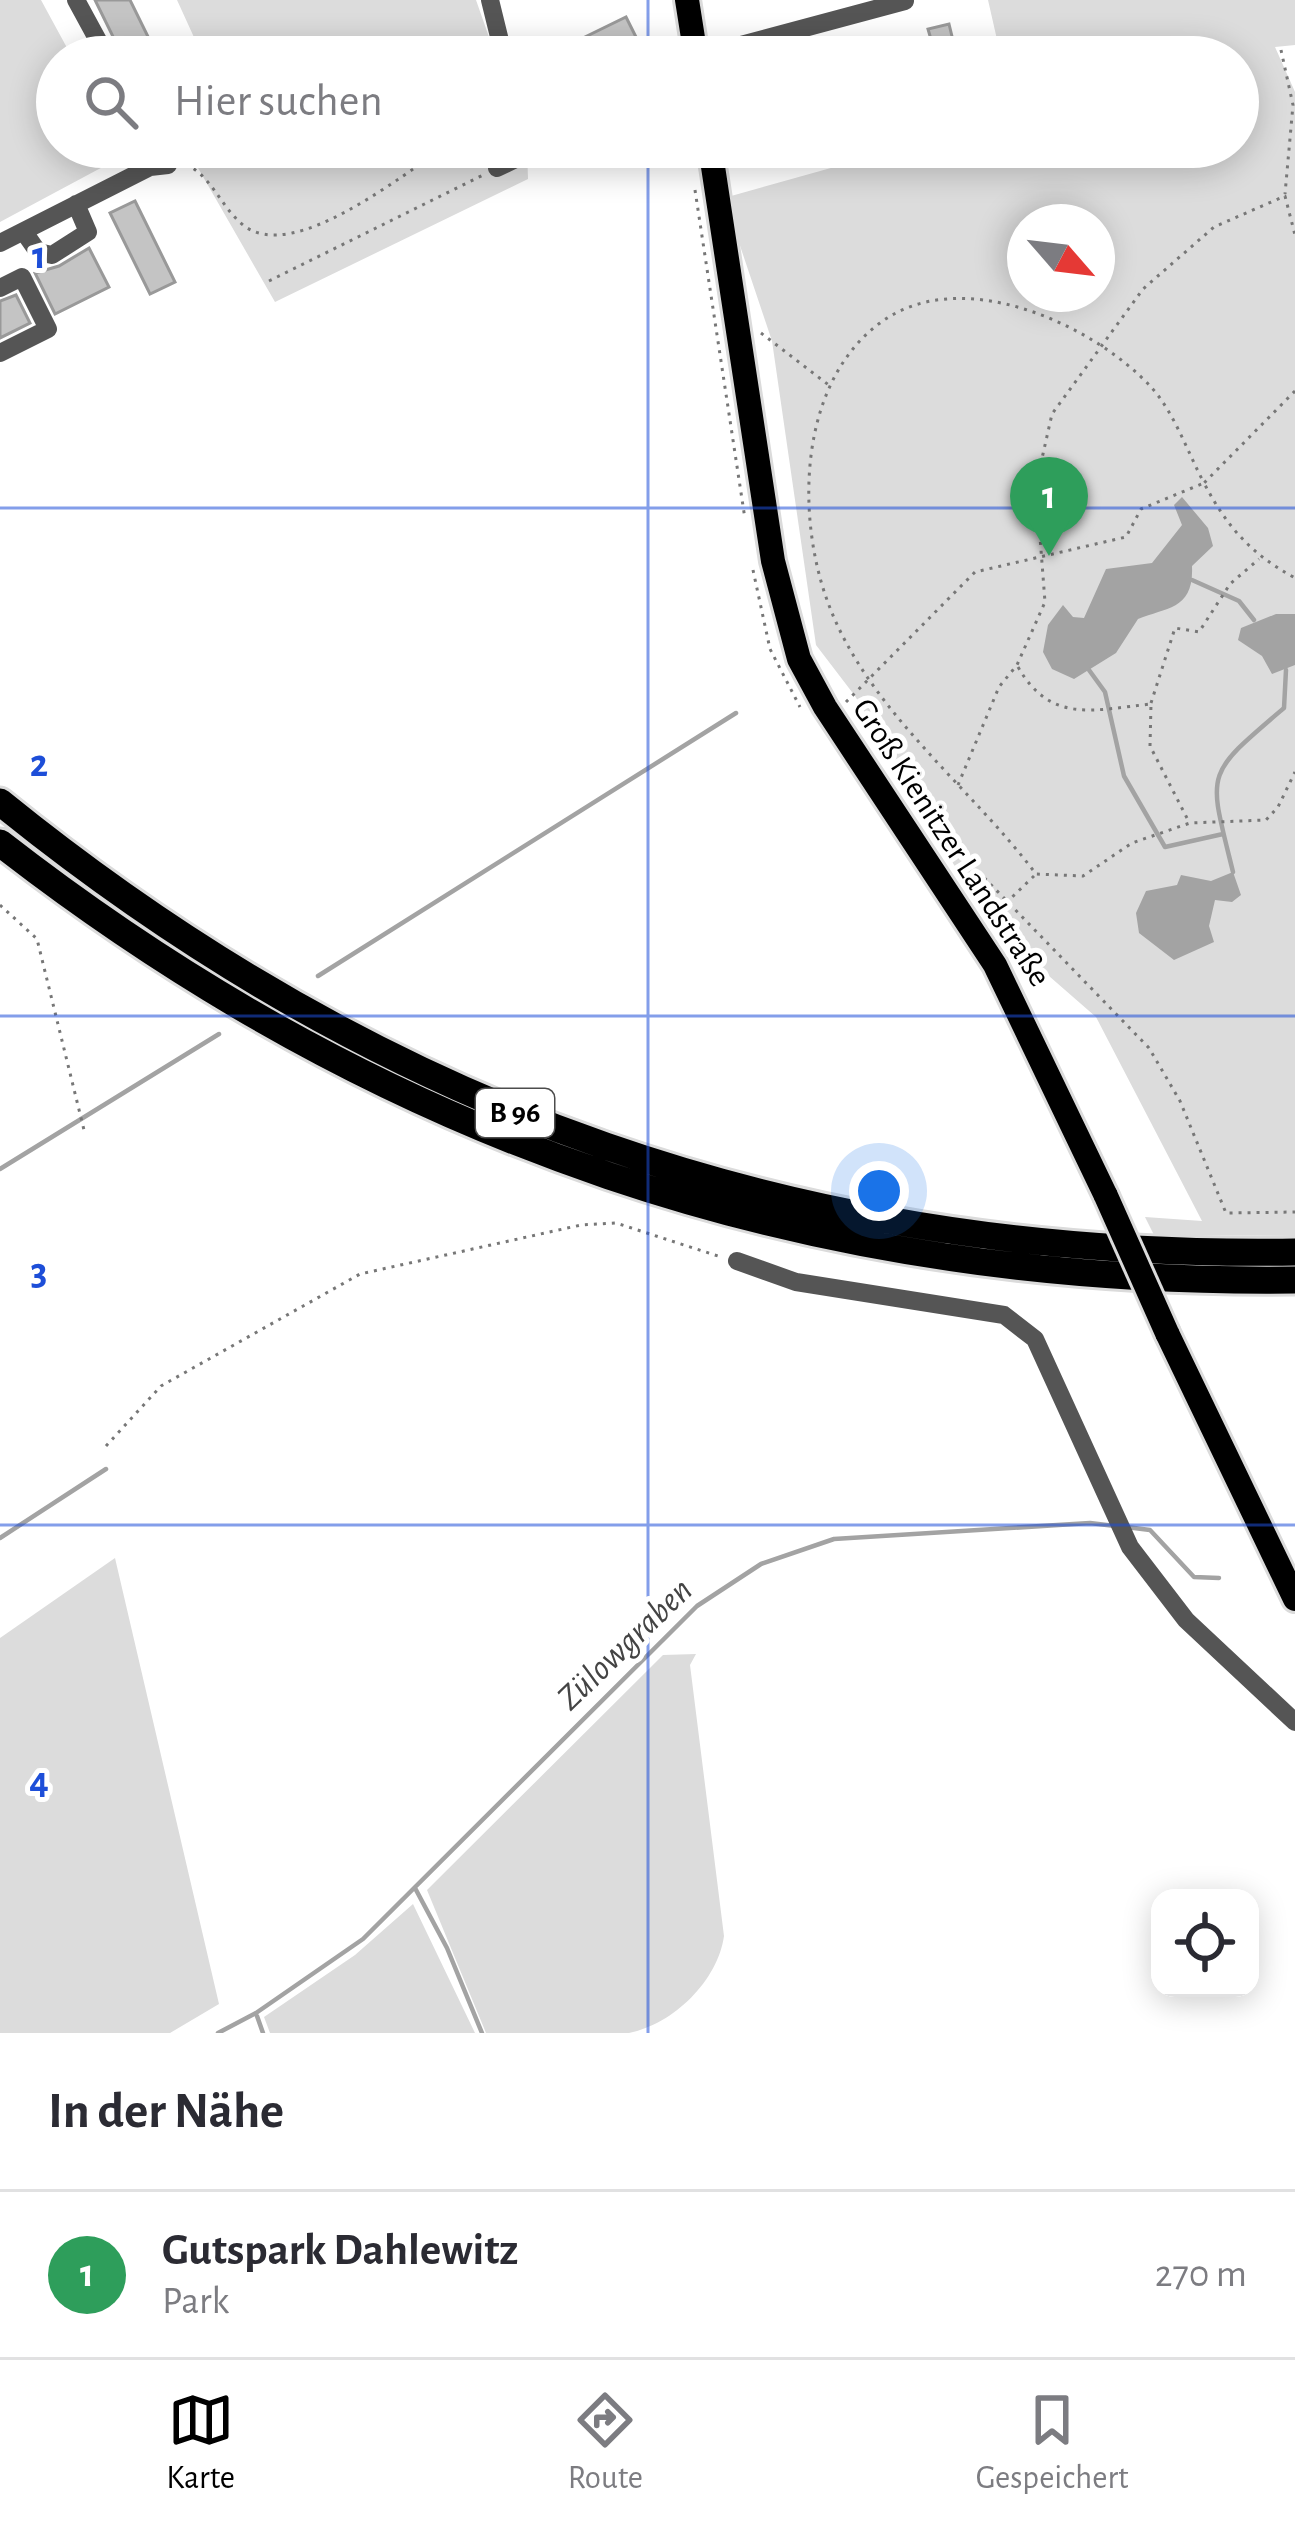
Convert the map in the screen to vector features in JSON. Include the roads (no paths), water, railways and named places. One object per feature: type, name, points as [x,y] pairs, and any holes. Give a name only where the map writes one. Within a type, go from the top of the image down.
[{"type":"highway","name":"B 96","points":[[0,802],[130,903],[254,984],[368,1047],[544,1125],[656,1164],[875,1221],[1101,1249],[1295,1252]]},
{"type":"highway","name":"B 96","points":[[0,843],[126,938],[292,1036],[449,1115],[648,1192],[873,1249],[1000,1267],[1146,1279],[1295,1280]]},
{"type":"main road","points":[[687,0],[693,36]]},
{"type":"main road","name":"Groß Kienitzer Landstraße","points":[[713,168],[778,588],[821,713],[926,854],[1022,1016],[1252,1519],[1295,1599]]},
{"type":"street","points":[[76,0],[96,36]]},
{"type":"street","points":[[490,0],[499,36]]},
{"type":"street","points":[[773,36],[906,0]]},
{"type":"street","points":[[0,243],[147,168]]},
{"type":"street","points":[[24,232],[38,251],[52,255],[88,232],[76,205]]},
{"type":"street","points":[[0,288],[22,277],[48,328],[0,353]]},
{"type":"street","points":[[737,1262],[796,1282],[1004,1315],[1021,1325],[1035,1339],[1130,1547],[1186,1620],[1295,1722]]},
{"type":"waterway","points":[[1192,580],[1239,601],[1254,620]]},
{"type":"waterway","points":[[1089,670],[1105,692],[1124,776],[1165,847],[1223,834]]},
{"type":"waterway","points":[[1233,872],[1219,813],[1219,778],[1238,748],[1284,708],[1286,670]]},
{"type":"waterway","points":[[318,976],[736,713]]},
{"type":"waterway","points":[[0,1169],[219,1034]]},
{"type":"waterway","points":[[0,1538],[106,1469]]},
{"type":"waterway","name":"Zülowgraben","points":[[218,2033],[256,2013],[363,1939],[697,1606],[761,1564],[834,1539],[1090,1523],[1115,1526]]},
{"type":"waterway","name":"Zülowgraben","points":[[1126,1527],[1150,1530],[1194,1577],[1219,1578]]},
{"type":"waterway","points":[[415,1888],[447,1948],[482,2033]]},
{"type":"waterway","points":[[257,2016],[263,2033]]},
{"type":"place","name":"Gutspark Dahlewitz","points":[[1049,556]]}]
